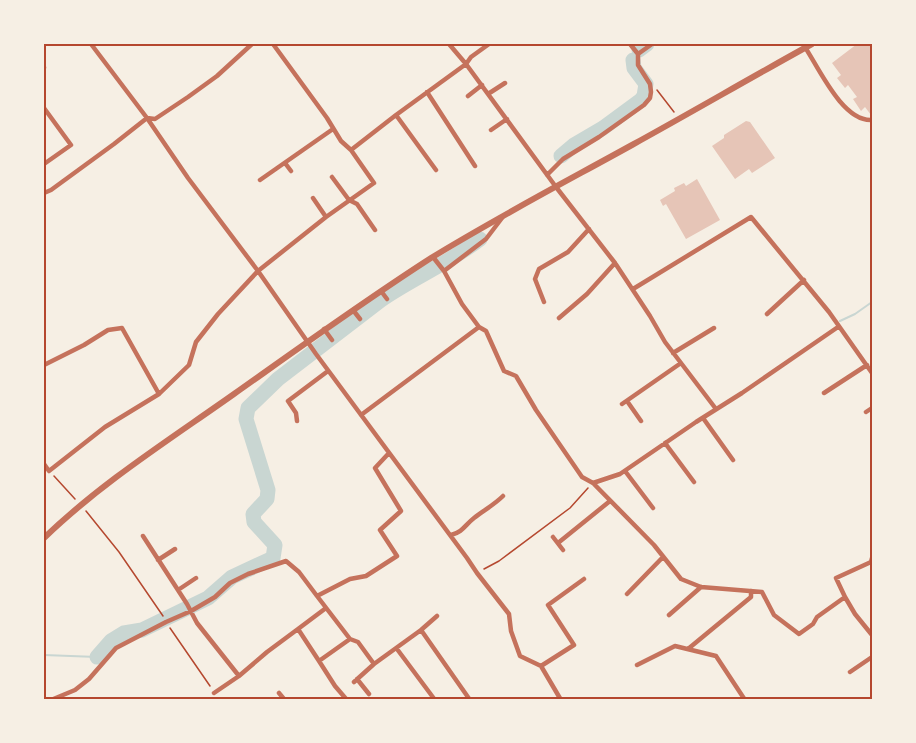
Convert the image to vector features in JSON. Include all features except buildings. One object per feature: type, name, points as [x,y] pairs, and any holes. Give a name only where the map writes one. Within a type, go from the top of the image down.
[{"type":"street","points":[[91,44],[508,614],[511,632],[520,656],[542,666],[561,699]]},
{"type":"street","points":[[44,193],[147,118],[155,119],[188,97],[217,76],[252,44]]},
{"type":"street","points":[[44,464],[49,471],[105,427],[159,394],[189,365],[196,342],[218,314],[258,271],[326,217],[374,183],[351,150],[341,141],[273,44]]},
{"type":"street","points":[[449,44],[615,263],[673,353],[716,409]]},
{"type":"street","points":[[351,150],[466,64],[471,57],[489,44]]},
{"type":"street","points":[[547,175],[563,159],[644,105],[650,98],[650,84],[638,65],[638,54],[630,44]]},
{"type":"street","points":[[638,54],[652,44]]},
{"type":"street","points":[[44,538],[62,520],[159,446],[324,329],[357,314],[435,259],[504,216],[680,119],[807,45],[840,102],[848,111],[861,119],[873,120]]},
{"type":"street","points":[[488,94],[505,83]]},
{"type":"street","points":[[468,96],[482,85]]},
{"type":"street","points":[[427,92],[475,166]]},
{"type":"street","points":[[44,108],[71,145],[44,164]]},
{"type":"street","points":[[396,115],[436,170]]},
{"type":"street","points":[[491,130],[507,119]]},
{"type":"street","points":[[260,180],[333,129]]},
{"type":"street","points":[[44,153],[49,160]]},
{"type":"street","points":[[285,163],[291,171]]},
{"type":"street","points":[[332,177],[349,201],[357,204],[375,230]]},
{"type":"street","points":[[313,198],[326,217]]},
{"type":"street","points":[[443,270],[486,239],[504,216]]},
{"type":"street","points":[[633,289],[751,217],[804,280],[873,373]]},
{"type":"street","points":[[544,302],[535,279],[539,268],[568,252],[589,230]]},
{"type":"street","points":[[435,259],[462,304],[479,327],[486,331],[504,371],[516,376],[582,477],[593,483],[654,545],[681,579],[701,587],[762,592],[774,615],[799,634],[813,624],[817,617],[845,597]]},
{"type":"street","points":[[559,318],[587,294],[615,263]]},
{"type":"street","points":[[767,315],[804,280]]},
{"type":"street","points":[[361,415],[479,327]]},
{"type":"street","points":[[593,483],[625,471],[838,327]]},
{"type":"street","points":[[44,365],[108,330],[122,328],[159,394]]},
{"type":"street","points":[[673,353],[714,328]]},
{"type":"street","points":[[324,329],[330,338]]},
{"type":"street","points":[[641,421],[624,403],[681,363]]},
{"type":"street","points":[[824,393],[867,365]]},
{"type":"street","points":[[297,421],[296,412],[288,400],[328,371]]},
{"type":"street","points":[[866,412],[873,408]]},
{"type":"street","points":[[703,418],[733,460]]},
{"type":"street","points":[[665,443],[694,482]]},
{"type":"street","points":[[317,596],[350,579],[366,576],[398,556],[380,530],[401,511],[375,468],[389,453]]},
{"type":"street","points":[[625,471],[653,508]]},
{"type":"street","points":[[451,536],[459,533],[474,518],[495,505],[503,496]]},
{"type":"street","points":[[558,543],[610,501]]},
{"type":"street","points":[[143,536],[197,623],[239,676]]},
{"type":"street","points":[[554,537],[562,550]]},
{"type":"street","points":[[158,560],[175,549]]},
{"type":"street","points":[[627,594],[663,557]]},
{"type":"street","points":[[873,558],[871,562],[836,578],[855,614],[873,635]]},
{"type":"street","points":[[51,699],[75,690],[89,679],[116,648],[165,619],[191,611],[215,597],[230,583],[248,574],[286,561],[299,572],[350,639],[358,642],[374,664]]},
{"type":"street","points":[[178,590],[196,578]]},
{"type":"street","points":[[542,666],[574,645],[548,605],[584,579]]},
{"type":"street","points":[[669,615],[701,587]]},
{"type":"street","points":[[688,649],[751,597],[751,591]]},
{"type":"street","points":[[214,693],[326,608]]},
{"type":"street","points":[[369,694],[356,681],[374,664],[422,630],[437,616]]},
{"type":"street","points":[[298,629],[335,686],[347,699]]},
{"type":"street","points":[[422,630],[470,699]]},
{"type":"street","points":[[319,662],[350,639]]},
{"type":"street","points":[[637,665],[675,646],[716,657],[746,699]]},
{"type":"street","points":[[397,648],[435,699]]},
{"type":"street","points":[[850,672],[873,657]]},
{"type":"street","points":[[279,693],[284,699]]},
{"type":"path","points":[[651,89],[658,90],[680,119]]},
{"type":"path","points":[[49,471],[81,505],[119,552],[214,693]]},
{"type":"path","points":[[477,573],[499,561],[570,508],[593,483]]},
{"type":"waterway","points":[[639,50],[647,44]]},
{"type":"waterway","points":[[561,156],[641,100],[646,84],[634,68],[633,60]]},
{"type":"waterway","points":[[97,657],[111,641],[124,633],[142,630],[208,598],[232,577],[273,558],[275,545],[254,522],[253,514],[267,499],[268,490],[246,419],[248,408],[278,379],[381,300],[456,256],[480,239]]},
{"type":"waterway","points":[[840,321],[872,302]]},
{"type":"waterway","points":[[44,655],[97,657]]}]
